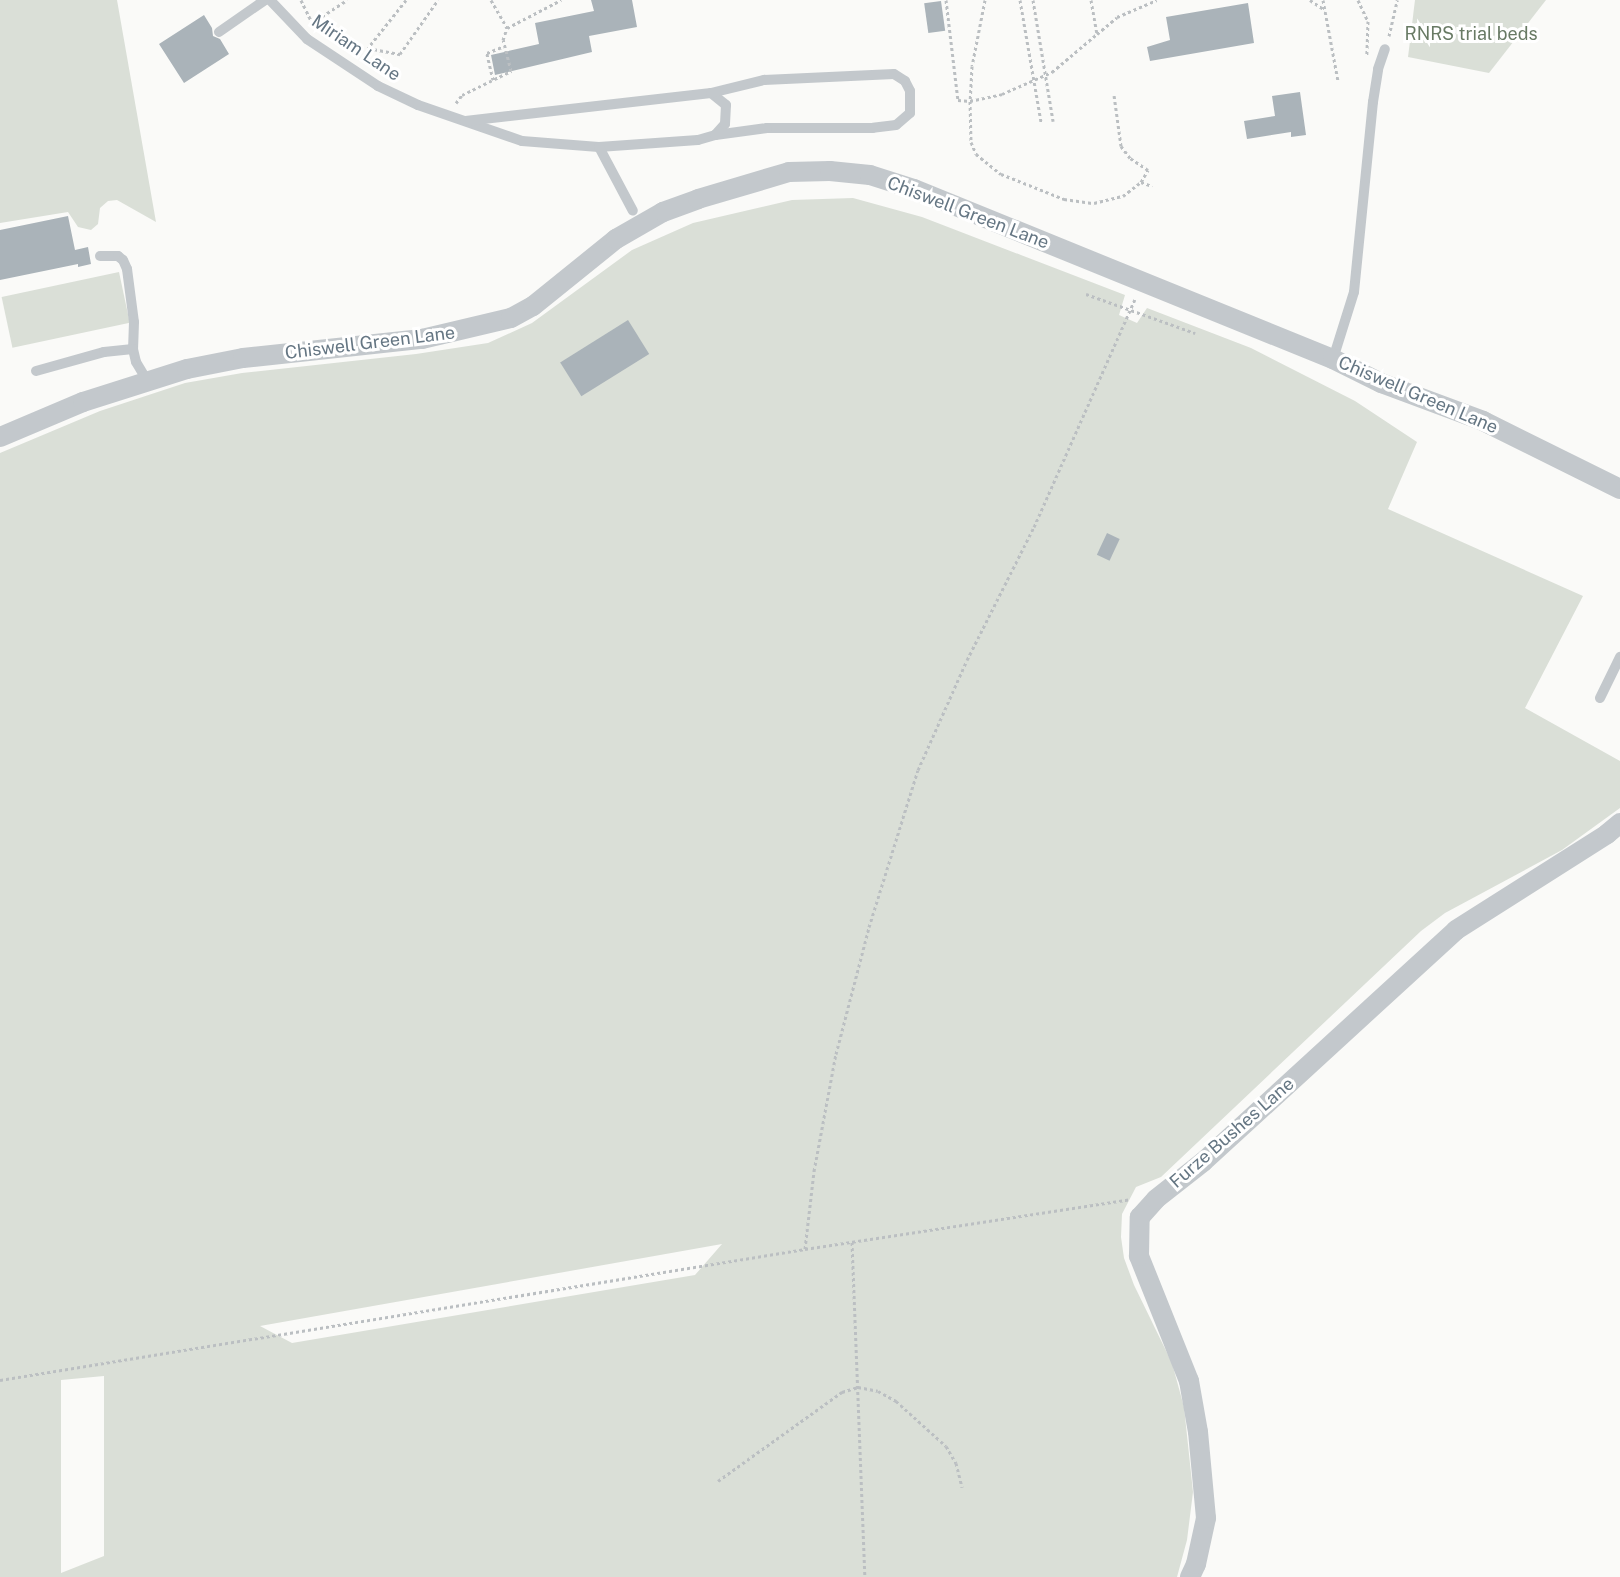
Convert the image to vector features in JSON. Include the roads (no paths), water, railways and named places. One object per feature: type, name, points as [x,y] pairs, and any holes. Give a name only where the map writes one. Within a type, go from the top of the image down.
[{"type":"street","name":"Chiswell Green Lane","points":[[0,437],[83,402],[147,380],[243,358],[422,339],[511,318],[533,306],[616,239],[655,217],[698,199],[789,172],[830,171],[870,175],[914,189],[1333,359],[1381,383],[1483,421],[1620,489]]},
{"type":"street","name":"Furze Bushes Lane","points":[[1190,1577],[1196,1564],[1206,1518],[1198,1432],[1189,1381],[1139,1256],[1140,1217],[1156,1199],[1203,1162],[1456,930],[1607,834],[1620,823]]},
{"type":"lane","points":[[219,32],[265,0]]},
{"type":"lane","name":"Miriam Lane","points":[[270,0],[307,39],[372,82],[418,105],[522,141],[599,147],[660,145],[767,128],[873,128],[896,125],[910,113],[910,91],[905,81],[894,74],[764,80],[711,93],[466,121]]},
{"type":"lane","points":[[1333,359],[1354,292],[1373,102],[1378,69],[1385,49]]},
{"type":"lane","points":[[711,93],[726,105],[725,124],[715,135]]},
{"type":"lane","points":[[599,147],[633,212]]},
{"type":"lane","points":[[100,256],[118,256],[123,260],[127,269],[134,322],[133,349],[136,362],[147,380]]},
{"type":"lane","points":[[36,371],[104,352],[133,349]]},
{"type":"lane","points":[[1599,698],[1620,657]]},
{"type":"park label","name":"RNRS trial beds","points":[[1471,34]]}]
